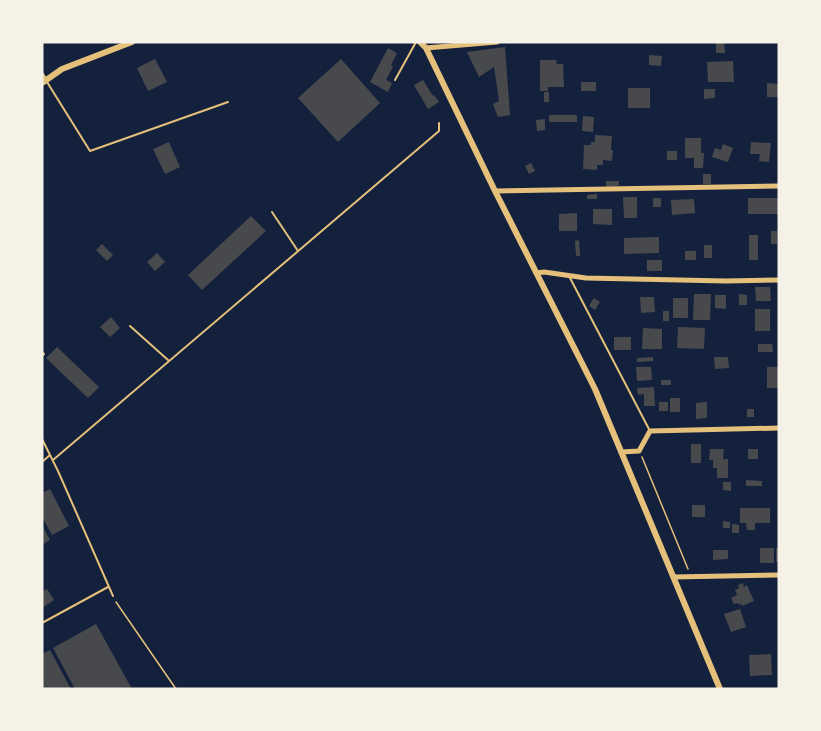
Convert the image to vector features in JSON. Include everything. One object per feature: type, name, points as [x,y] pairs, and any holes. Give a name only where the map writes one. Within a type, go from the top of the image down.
[{"type":"street","points":[[43,79],[132,42]]},
{"type":"street","points":[[418,42],[426,48],[595,389],[720,689]]},
{"type":"street","points":[[426,48],[497,42]]},
{"type":"street","points":[[495,191],[779,186]]},
{"type":"street","points":[[536,273],[544,272],[585,278],[779,280]]},
{"type":"street","points":[[621,452],[639,451],[650,430],[779,428]]},
{"type":"street","points":[[674,577],[779,575]]},
{"type":"lane","points":[[395,80],[418,42]]},
{"type":"lane","points":[[43,79],[90,152],[228,102]]},
{"type":"lane","points":[[53,460],[439,131],[439,123]]},
{"type":"lane","points":[[272,212],[298,251]]},
{"type":"lane","points":[[569,276],[650,430]]},
{"type":"lane","points":[[130,326],[169,362]]},
{"type":"lane","points":[[42,439],[113,596]]},
{"type":"lane","points":[[42,448],[45,445]]},
{"type":"lane","points":[[42,462],[50,455]]},
{"type":"lane","points":[[42,623],[108,587]]},
{"type":"path","points":[[639,451],[692,577]]},
{"type":"path","points":[[113,596],[176,689]]},
{"type":"building","points":[[716,42],[724,42],[725,53],[716,53]]},
{"type":"building","points":[[505,47],[510,115],[498,117],[493,104],[499,101],[494,67],[479,77],[467,52]]},
{"type":"building","points":[[388,48],[397,53],[386,80],[392,83],[388,92],[370,82]]},
{"type":"building","points":[[649,55],[662,56],[661,66],[649,65]]},
{"type":"building","points":[[155,59],[167,82],[148,91],[137,68]]},
{"type":"building","points":[[341,59],[380,103],[338,142],[298,98]]},
{"type":"building","points":[[540,60],[556,60],[557,64],[563,64],[564,87],[548,87],[548,91],[540,91]]},
{"type":"building","points":[[733,61],[734,82],[708,82],[707,62]]},
{"type":"building","points":[[423,80],[439,102],[428,109],[414,85]]},
{"type":"building","points":[[581,82],[596,82],[596,91],[581,91]]},
{"type":"building","points":[[767,83],[779,84],[779,97],[767,97]]},
{"type":"building","points":[[628,88],[650,88],[650,108],[628,108]]},
{"type":"building","points":[[704,89],[715,89],[715,98],[704,99]]},
{"type":"building","points":[[544,92],[549,92],[549,102],[544,102]]},
{"type":"building","points":[[549,115],[577,115],[577,122],[549,122]]},
{"type":"building","points":[[583,116],[594,117],[593,132],[582,131]]},
{"type":"building","points":[[545,119],[545,130],[537,131],[536,120]]},
{"type":"building","points":[[595,135],[612,136],[612,161],[603,160],[603,165],[597,165],[597,170],[583,169],[584,145],[591,145],[591,142],[595,142]]},
{"type":"building","points":[[685,138],[701,138],[701,153],[704,153],[703,168],[694,168],[694,158],[685,158]]},
{"type":"building","points":[[169,142],[180,167],[165,174],[153,149]]},
{"type":"building","points":[[751,142],[771,143],[769,162],[759,161],[760,154],[750,154]]},
{"type":"building","points":[[723,144],[733,148],[728,162],[712,157],[715,148],[721,150]]},
{"type":"building","points":[[667,151],[677,151],[677,160],[667,160]]},
{"type":"building","points":[[531,163],[535,171],[529,174],[525,166]]},
{"type":"building","points":[[703,174],[711,174],[711,184],[703,184]]},
{"type":"building","points":[[606,181],[619,181],[619,186],[606,187]]},
{"type":"building","points":[[597,194],[597,199],[587,199],[587,195]]},
{"type":"building","points":[[623,197],[637,197],[637,218],[624,218]]},
{"type":"building","points":[[653,198],[661,198],[661,207],[653,207]]},
{"type":"building","points":[[748,198],[779,198],[779,214],[748,214]]},
{"type":"building","points":[[694,199],[695,213],[672,215],[671,200]]},
{"type":"building","points":[[593,209],[612,209],[612,225],[593,224]]},
{"type":"building","points":[[577,213],[577,231],[559,231],[559,214]]},
{"type":"building","points":[[251,216],[266,231],[202,290],[188,275]]},
{"type":"building","points":[[771,231],[777,231],[777,244],[771,244]]},
{"type":"building","points":[[749,235],[758,235],[758,260],[749,260]]},
{"type":"building","points":[[659,237],[659,253],[624,254],[624,238]]},
{"type":"building","points":[[579,240],[580,256],[576,256],[575,241]]},
{"type":"building","points":[[102,244],[113,255],[107,261],[96,250]]},
{"type":"building","points":[[704,245],[712,245],[712,258],[704,258]]},
{"type":"building","points":[[685,251],[696,251],[696,260],[685,260]]},
{"type":"building","points":[[157,253],[165,262],[155,271],[147,262]]},
{"type":"building","points":[[647,260],[662,260],[662,271],[647,271]]},
{"type":"building","points":[[755,287],[770,287],[771,301],[756,301]]},
{"type":"building","points":[[694,294],[711,294],[710,320],[693,320]]},
{"type":"building","points":[[739,294],[747,295],[747,305],[739,305]]},
{"type":"building","points":[[715,295],[726,295],[726,309],[715,308]]},
{"type":"building","points":[[640,297],[654,297],[655,312],[641,313]]},
{"type":"building","points":[[594,298],[600,302],[595,310],[589,306]]},
{"type":"building","points":[[673,298],[688,298],[688,318],[673,318]]},
{"type":"building","points":[[755,309],[770,309],[770,331],[755,331]]},
{"type":"building","points":[[663,311],[669,311],[669,321],[663,321]]},
{"type":"building","points":[[111,317],[120,328],[110,337],[100,327]]},
{"type":"building","points":[[678,327],[705,328],[704,349],[677,348]]},
{"type":"building","points":[[643,328],[662,329],[662,349],[642,349]]},
{"type":"building","points":[[614,337],[631,337],[631,350],[614,350]]},
{"type":"building","points":[[758,344],[772,344],[773,352],[758,352]]},
{"type":"building","points":[[57,347],[99,387],[88,398],[46,358]]},
{"type":"building","points":[[653,357],[653,361],[637,362],[637,358]]},
{"type":"building","points":[[714,357],[728,357],[729,368],[715,369]]},
{"type":"building","points":[[636,367],[651,367],[652,380],[637,381]]},
{"type":"building","points":[[767,367],[779,367],[779,388],[767,388]]},
{"type":"building","points":[[661,380],[671,380],[671,385],[661,385]]},
{"type":"building","points":[[654,387],[655,406],[644,406],[644,394],[638,395],[637,388]]},
{"type":"building","points":[[670,398],[680,398],[680,412],[670,412]]},
{"type":"building","points":[[659,402],[668,402],[668,411],[659,411]]},
{"type":"building","points":[[707,402],[707,418],[696,419],[696,403]]},
{"type":"building","points":[[747,409],[754,409],[754,417],[747,417]]},
{"type":"building","points":[[691,444],[701,444],[701,463],[691,463]]},
{"type":"building","points":[[710,449],[724,449],[723,459],[728,459],[728,478],[717,478],[717,468],[713,468],[713,460],[709,460]]},
{"type":"building","points":[[748,449],[758,449],[758,459],[748,459]]},
{"type":"building","points":[[746,480],[762,481],[762,486],[746,486]]},
{"type":"building","points":[[723,482],[731,482],[731,491],[723,490]]},
{"type":"building","points":[[50,489],[69,526],[52,535],[42,517],[42,493]]},
{"type":"building","points":[[692,505],[705,505],[705,517],[692,517]]},
{"type":"building","points":[[740,508],[770,508],[770,523],[755,523],[755,530],[747,530],[746,523],[740,523]]},
{"type":"building","points":[[723,521],[730,522],[730,528],[723,528]]},
{"type":"building","points":[[732,524],[739,525],[739,533],[732,533]]},
{"type":"building","points":[[42,525],[50,540],[42,545]]},
{"type":"building","points":[[760,548],[774,548],[774,563],[760,563]]},
{"type":"building","points":[[776,548],[779,548],[779,562],[776,562]]},
{"type":"building","points":[[713,550],[728,550],[728,559],[713,560]]},
{"type":"building","points":[[743,583],[744,587],[747,585],[754,601],[742,606],[738,603],[734,604],[731,598],[737,595],[735,590]]},
{"type":"building","points":[[47,589],[54,600],[42,608],[42,592]]},
{"type":"building","points":[[740,609],[746,627],[731,632],[724,614]]},
{"type":"building","points":[[96,624],[132,689],[75,689],[53,648]]},
{"type":"building","points":[[50,650],[71,689],[42,689],[42,654]]},
{"type":"building","points":[[771,654],[772,675],[750,676],[749,655]]}]
